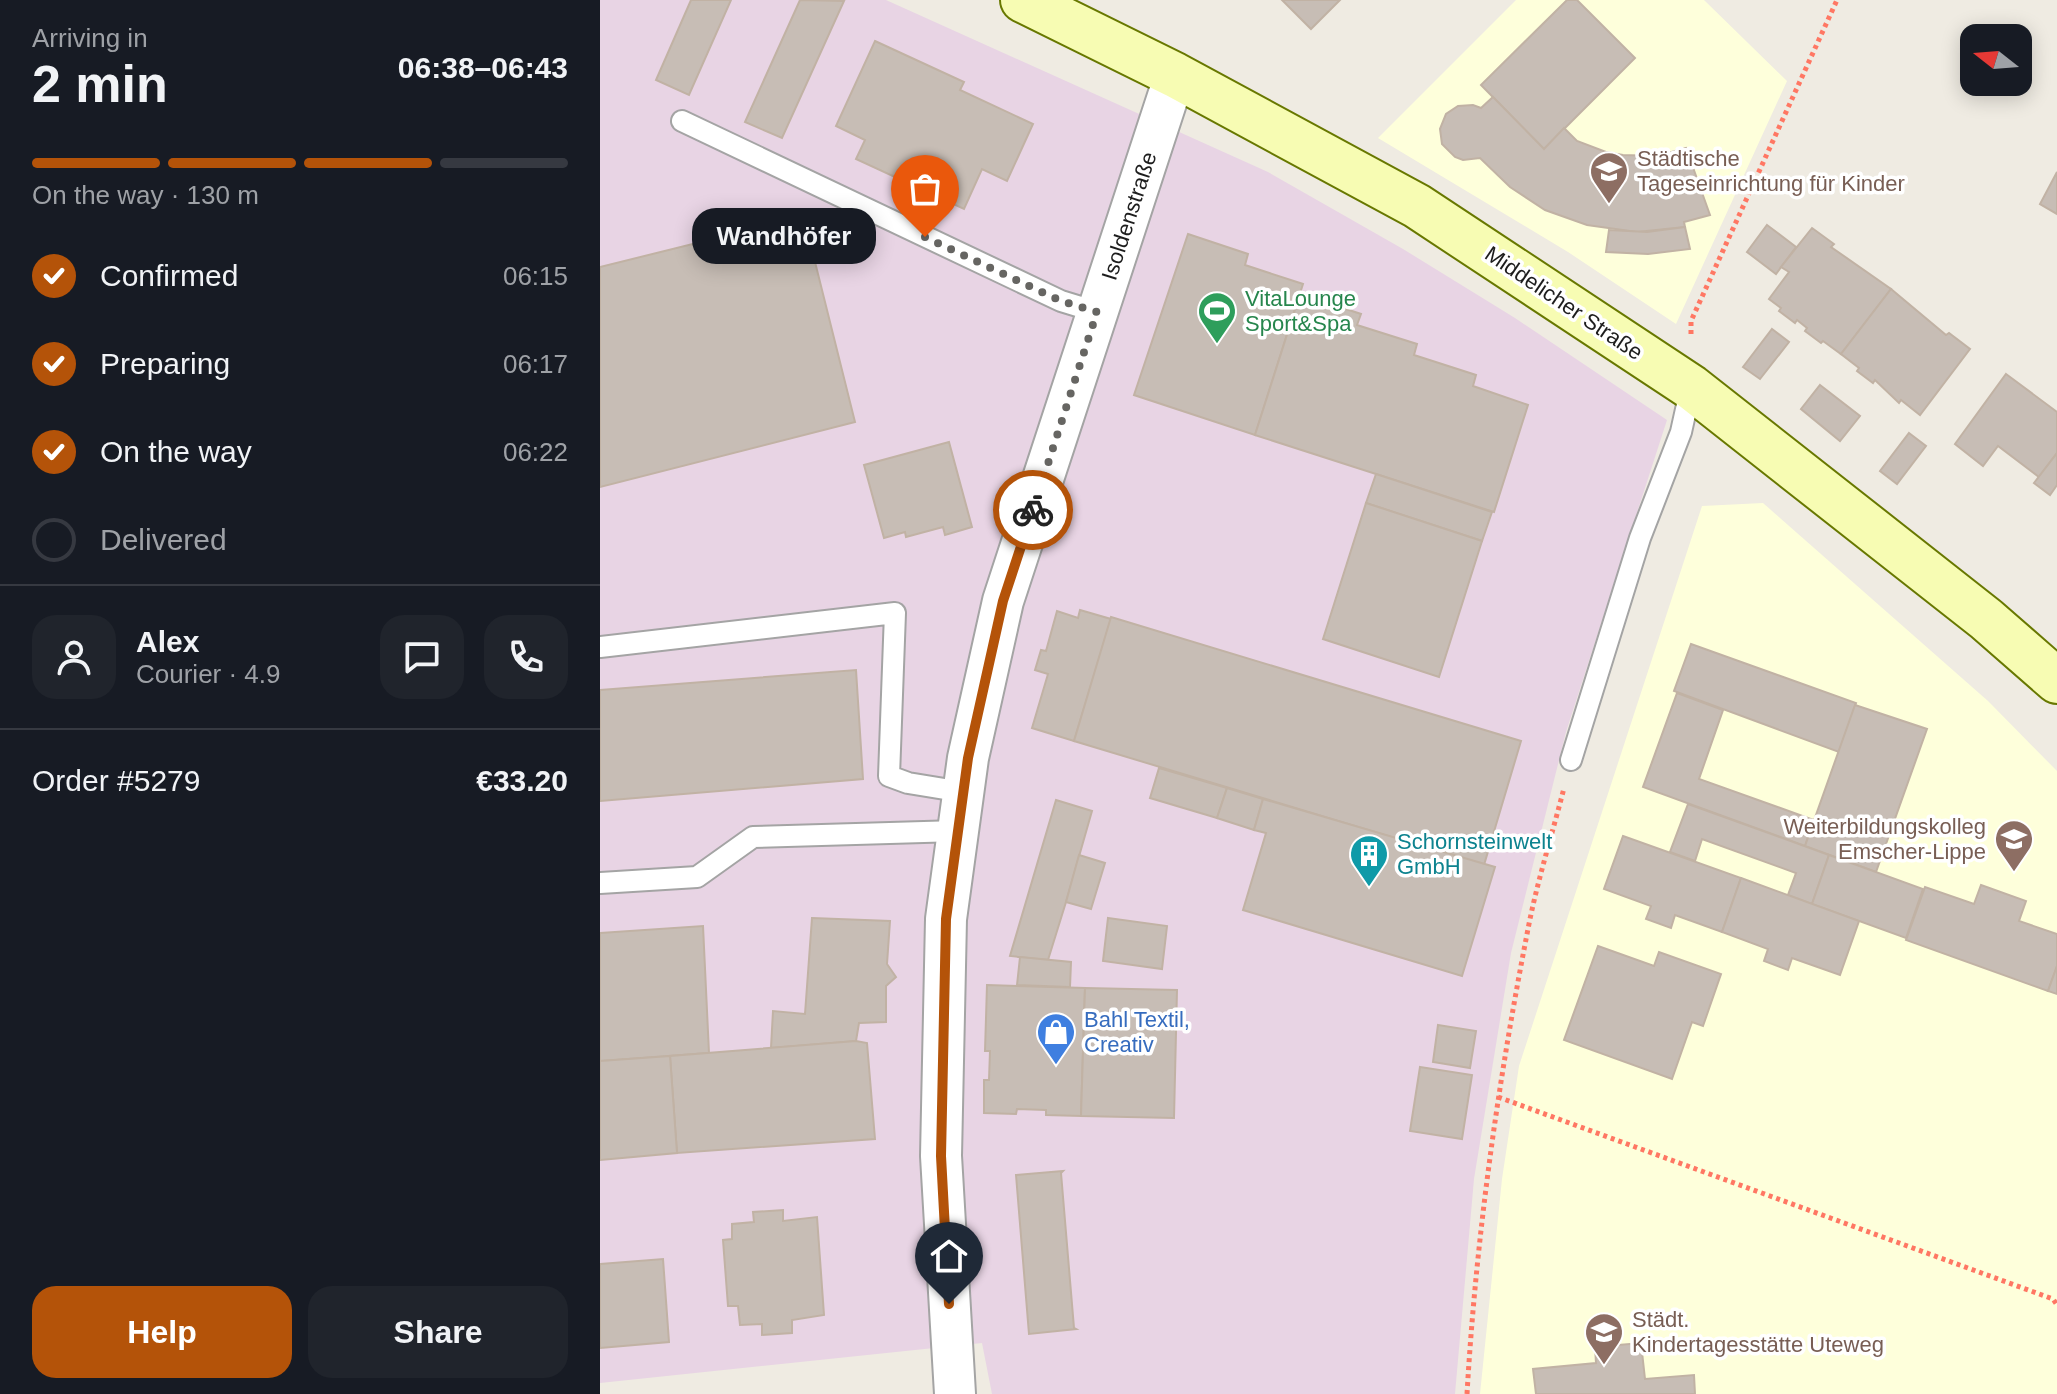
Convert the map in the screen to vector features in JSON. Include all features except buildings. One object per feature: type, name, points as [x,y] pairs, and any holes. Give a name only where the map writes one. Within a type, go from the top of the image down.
[{"type":"street","name":"Middelicher Straße","points":[[1023,0],[1175,75],[1417,206],[1691,387],[1986,619],[2057,681]]},
{"type":"street","name":"Isoldenstraße","points":[[948,1393],[941,1156],[946,919],[968,758],[1003,601],[1175,75]]},
{"type":"lane","points":[[682,121],[1061,301],[1097,312]]},
{"type":"lane","points":[[1571,760],[1640,538],[1681,432],[1691,387]]},
{"type":"lane","points":[[600,647],[895,613],[889,776],[908,783],[963,792]]},
{"type":"lane","points":[[600,883],[697,877],[753,837],[958,831]]},
{"type":"path","points":[[1691,387],[1691,321],[1837,0]]},
{"type":"path","points":[[1467,1394],[1498,1097],[1528,926],[1571,760]]},
{"type":"path","points":[[1498,1097],[2053,1299],[2057,1305]]},
{"type":"shaded area","points":[[600,0],[886,0],[1268,172],[1403,249],[1515,318],[1667,420],[1566,732],[1511,953],[1474,1179],[1455,1394],[992,1394],[982,1343],[600,1383]]},
{"type":"shaded area","points":[[1516,0],[1704,0],[1787,81],[1676,324],[1568,252],[1378,138]]},
{"type":"shaded area","name":"Weiterbildungskolleg Emscher-Lippe","points":[[1763,503],[1988,701],[2057,771],[2057,1394],[1480,1394],[1502,1179],[1519,1066],[1702,506]]},
{"type":"way so far","points":[[925,237],[1061,301],[1097,312],[1033,510]]},
{"type":"place","name":"Städtische Tageseinrichtung für Kinder","points":[[1609,205]]},
{"type":"place","name":"Wandhöfer","points":[[925,237]]},
{"type":"place","name":"VitaLounge Sport&Spa","points":[[1217,345]]},
{"type":"place","name":"Weiterbildungskolleg Emscher-Lippe","points":[[2014,873]]},
{"type":"place","name":"Schornsteinwelt GmbH","points":[[1369,888]]},
{"type":"place","name":"Bahl Textil, Creativ","points":[[1056,1066]]},
{"type":"place","name":"Städt. Kindertagesstätte Uteweg","points":[[1604,1366]]},
{"type":"route","points":[[949,1304],[941,1156],[946,919],[968,758],[1003,601],[1033,510]]}]
